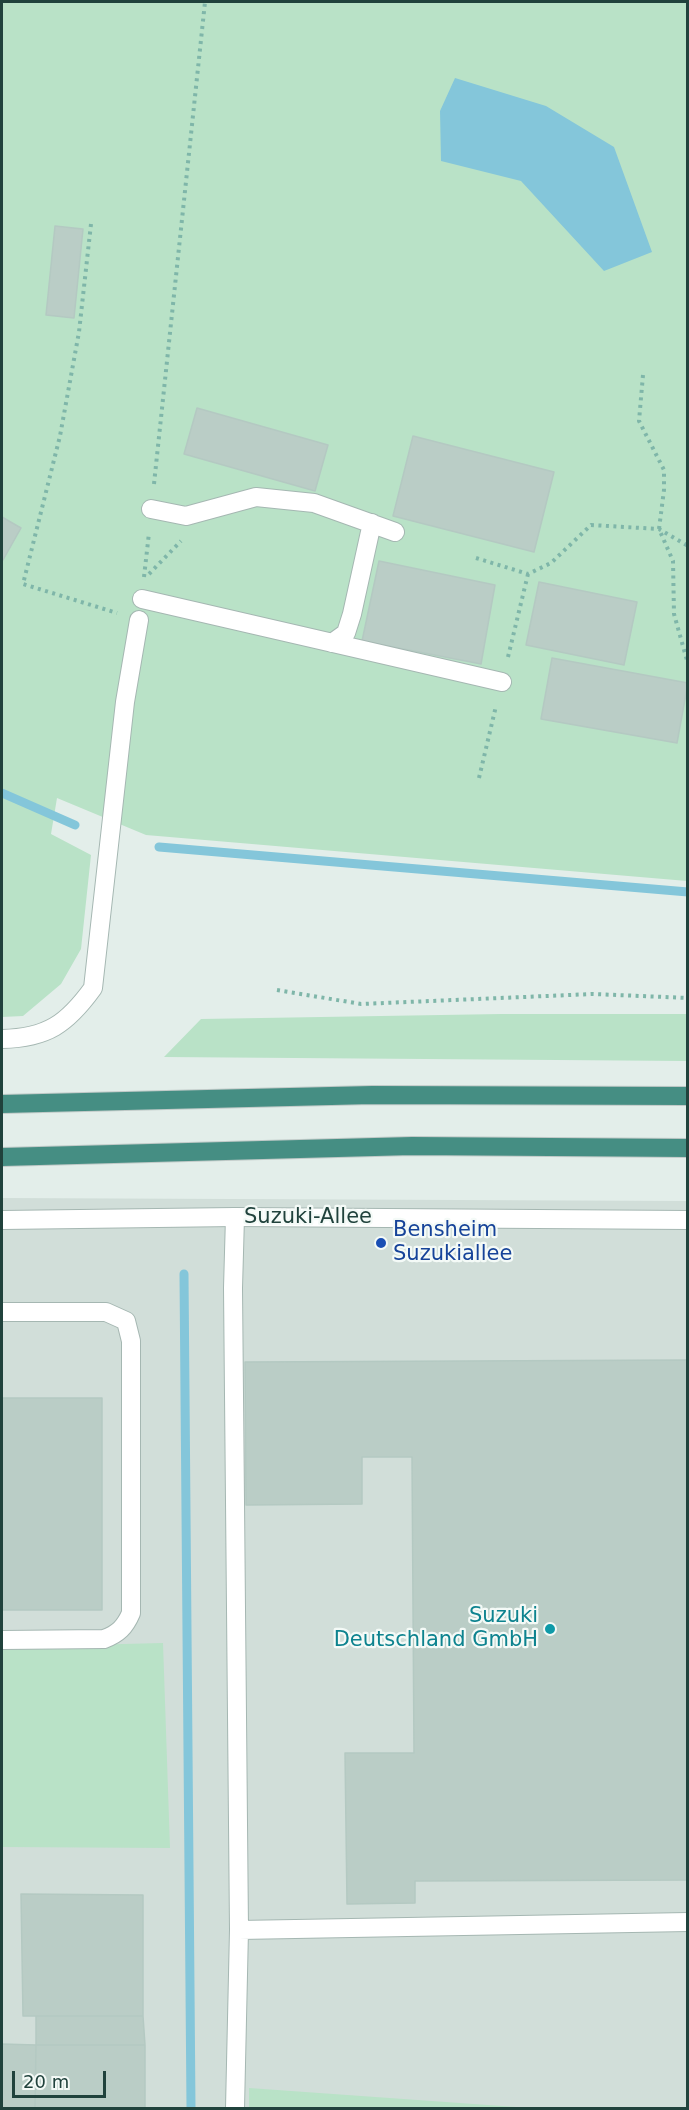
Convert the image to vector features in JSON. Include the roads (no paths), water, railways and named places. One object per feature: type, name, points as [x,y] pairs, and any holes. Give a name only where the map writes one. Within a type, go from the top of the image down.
[{"type":"highway","points":[[2,1104],[372,1095],[687,1096]]},
{"type":"highway","points":[[2,1157],[412,1146],[687,1148]]},
{"type":"street","points":[[151,509],[186,516],[256,496],[314,503],[395,532]]},
{"type":"street","points":[[332,643],[346,633],[372,524]]},
{"type":"street","points":[[143,590],[332,643],[502,682]]},
{"type":"street","points":[[2,1039],[22,1038],[55,1028],[77,1010],[93,988],[125,702],[140,620]]},
{"type":"street","points":[[235,1217],[233,1300],[239,1930],[235,2109]]},
{"type":"street","name":"Suzuki-Allee","points":[[2,1220],[235,1217],[687,1220]]},
{"type":"street","points":[[2,1312],[106,1312],[126,1321],[131,1341],[131,1613],[127,1622],[114,1635],[104,1639],[2,1640]]},
{"type":"street","points":[[239,1930],[687,1923]]},
{"type":"water","points":[[455,78],[546,106],[614,147],[652,252],[604,271],[521,181],[441,161],[440,111]]},
{"type":"waterway","points":[[2,793],[75,825]]},
{"type":"waterway","points":[[159,847],[688,892]]},
{"type":"waterway","points":[[184,1274],[191,2108]]},
{"type":"place","name":"Bensheim Suzukiallee","points":[[381,1243]]},
{"type":"place","name":"Suzuki Deutschland GmbH","points":[[550,1629]]}]
